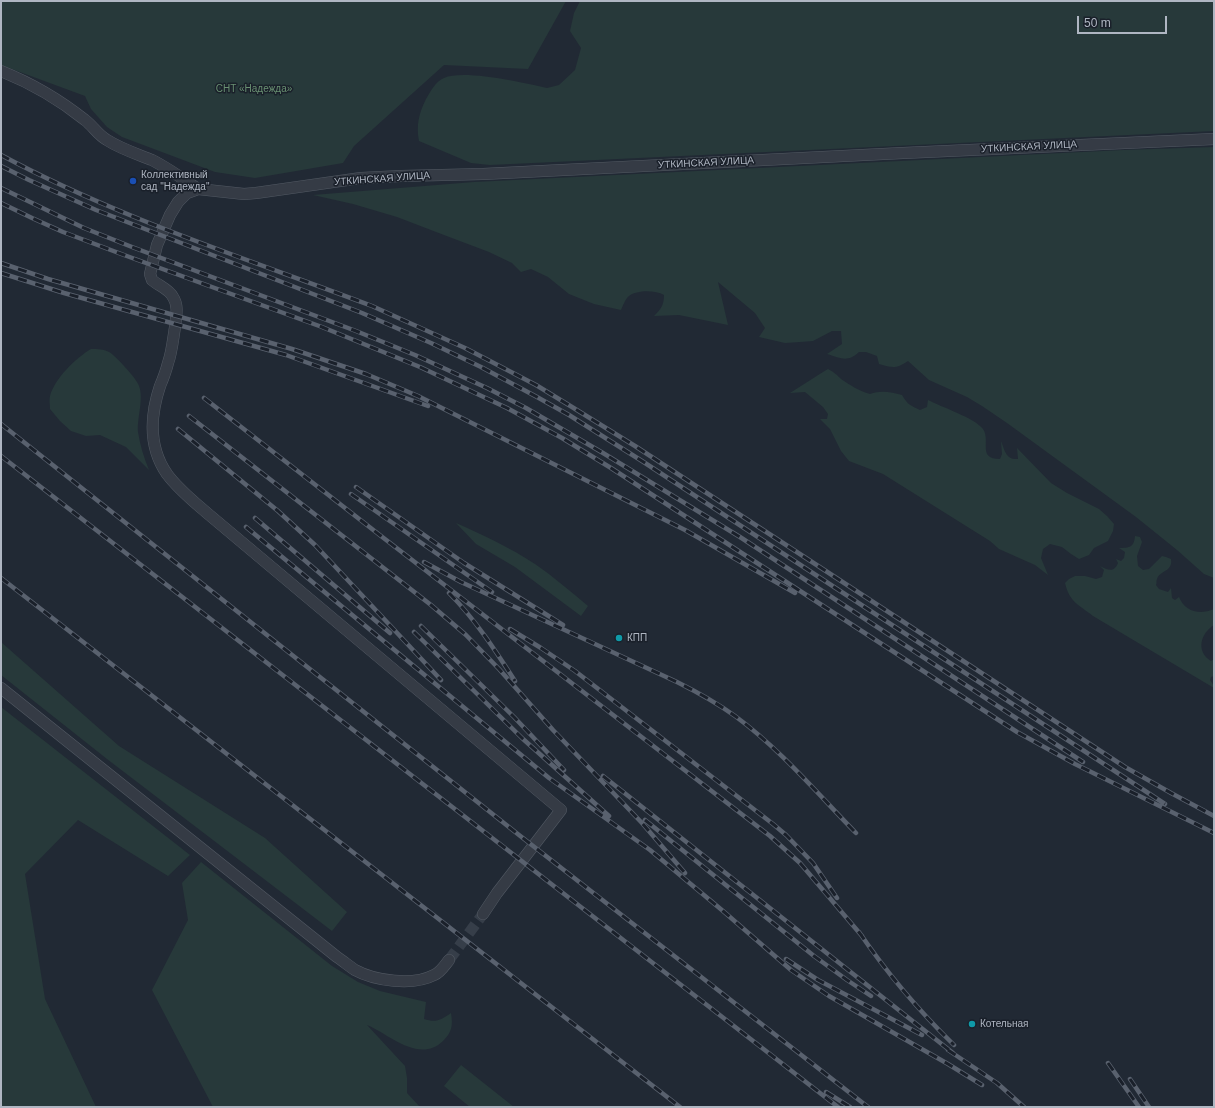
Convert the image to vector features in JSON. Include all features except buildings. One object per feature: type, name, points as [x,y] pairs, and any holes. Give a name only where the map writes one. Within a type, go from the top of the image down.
[{"type":"street","points":[[1,71],[31,85],[61,102],[87,121],[97,133],[108,141],[153,161],[198,189]]},
{"type":"street","name":"УТКИНСКАЯ УЛИЦА","points":[[198,189],[244,194],[361,178],[483,174],[1214,139]]},
{"type":"street","points":[[198,189],[187,193],[178,202],[170,215],[157,245],[150,274],[152,280],[173,296],[177,307],[169,363],[160,387],[153,419],[153,438],[160,461],[172,480],[207,513],[561,810],[497,893],[483,914]]},
{"type":"street","points":[[1,688],[337,957],[356,970],[375,977],[400,981],[416,981],[435,975],[449,960]]},
{"type":"green space","name":"СНТ «Надежда»","points":[[1,1],[566,1],[528,69],[444,65],[354,146],[343,163],[255,178],[215,172],[122,137],[107,127],[91,109],[85,96],[1,65]]},
{"type":"green space","points":[[580,1],[1214,1],[1214,131],[490,165],[471,163],[419,141],[418,124],[422,109],[426,99],[441,79],[465,75],[510,80],[547,88],[559,85],[575,70],[581,48],[570,31],[574,13]]},
{"type":"green space","points":[[1214,147],[1214,578],[1204,574],[1136,517],[1007,423],[967,397],[929,380],[908,361],[897,367],[891,367],[879,364],[877,356],[866,352],[859,352],[847,359],[827,354],[842,344],[841,331],[832,331],[813,341],[800,342],[785,343],[759,337],[765,328],[755,313],[718,282],[728,325],[679,315],[654,316],[662,307],[664,298],[664,295],[656,292],[646,291],[632,294],[626,299],[621,310],[594,304],[569,294],[548,277],[531,269],[521,272],[512,263],[489,252],[397,217],[353,204],[313,195],[474,182],[1123,150]]},
{"type":"green space","points":[[91,349],[103,350],[112,354],[138,383],[141,402],[138,432],[142,451],[149,470],[126,447],[100,435],[86,436],[71,431],[50,409],[50,396],[56,382],[73,363]]},
{"type":"green space","points":[[828,369],[858,390],[866,393],[886,392],[902,395],[906,401],[920,410],[927,407],[928,400],[973,421],[983,429],[986,439],[987,453],[993,458],[1000,459],[1002,454],[1001,441],[1006,454],[1011,458],[1018,459],[1017,448],[1051,483],[1099,509],[1107,516],[1114,524],[1113,531],[1108,541],[1094,548],[1089,555],[1079,559],[1062,547],[1050,544],[1043,549],[1041,558],[1048,575],[1035,565],[999,549],[990,541],[883,474],[849,461],[841,451],[830,429],[820,419],[827,419],[828,414],[823,407],[805,392],[790,393]]},
{"type":"green space","points":[[456,523],[497,542],[526,558],[549,574],[588,606],[581,616],[515,567],[476,544]]},
{"type":"green space","points":[[1135,536],[1140,537],[1142,542],[1137,556],[1138,566],[1143,570],[1149,569],[1162,556],[1171,559],[1168,569],[1157,579],[1156,585],[1159,589],[1168,592],[1171,588],[1172,598],[1175,600],[1179,597],[1185,606],[1194,611],[1203,612],[1214,609],[1214,625],[1209,628],[1203,637],[1201,647],[1206,657],[1211,661],[1214,659],[1214,676],[1211,677],[1210,680],[1214,688],[1093,616],[1075,602],[1069,595],[1065,583],[1069,579],[1075,576],[1085,576],[1096,579],[1102,577],[1104,570],[1100,566],[1110,570],[1115,568],[1118,563],[1116,559],[1121,561],[1124,558],[1125,552],[1119,548],[1131,546],[1134,543]]},
{"type":"green space","points":[[1,642],[119,746],[265,838],[347,912],[332,931],[107,759],[1,675]]},
{"type":"green space","points":[[1,707],[190,855],[168,876],[78,820],[25,874],[45,999],[96,1107],[1,1107]]},
{"type":"green space","points":[[201,862],[332,966],[358,982],[380,991],[426,1002],[424,1019],[432,1021],[438,1020],[451,1013],[452,1025],[448,1035],[443,1041],[434,1047],[424,1049],[404,1045],[367,1025],[405,1066],[407,1093],[420,1107],[213,1107],[152,990],[188,920],[182,883]]},
{"type":"green space","points":[[461,1065],[514,1107],[470,1107],[444,1086]]},
{"type":"tunnel","points":[[449,960],[483,914]]},
{"type":"railway","points":[[1,155],[45,178],[137,218],[372,306],[465,348],[536,385],[635,446],[1125,767],[1214,816]]},
{"type":"railway","points":[[1,166],[96,210],[362,313],[431,343],[481,367],[537,397],[569,415],[642,461],[1165,804]]},
{"type":"railway","points":[[1,188],[84,228],[356,331],[415,355],[487,388],[526,408],[603,453],[740,537],[1083,762]]},
{"type":"railway","points":[[1,203],[63,232],[322,327],[420,367],[507,408],[562,438],[611,468],[1017,732],[1075,764],[1214,833]]},
{"type":"railway","points":[[1,263],[48,279],[292,349],[366,374],[418,396],[685,530],[795,593]]},
{"type":"railway","points":[[1,273],[64,293],[286,355],[428,406]]},
{"type":"railway","points":[[204,398],[770,836],[800,863],[862,936]]},
{"type":"railway","points":[[189,416],[431,605],[466,635],[499,669],[553,730],[642,823],[685,873]]},
{"type":"railway","points":[[1,424],[519,835],[868,1107]]},
{"type":"railway","points":[[178,429],[278,511],[315,545],[441,680]]},
{"type":"railway","points":[[1,456],[838,1107]]},
{"type":"railway","points":[[356,487],[464,563],[563,625]]},
{"type":"railway","points":[[351,494],[492,592]]},
{"type":"railway","points":[[255,518],[390,633]]},
{"type":"railway","points":[[246,527],[549,778],[650,850],[791,970],[829,996],[982,1085]]},
{"type":"railway","points":[[424,562],[461,582],[677,682],[721,707],[752,729],[783,757],[856,833]]},
{"type":"railway","points":[[1,578],[680,1107]]},
{"type":"railway","points":[[449,593],[476,624],[515,681]]},
{"type":"railway","points":[[421,626],[514,717],[564,770]]},
{"type":"railway","points":[[510,629],[575,671],[773,824],[813,863],[837,898]]},
{"type":"railway","points":[[414,632],[523,739],[609,816]]},
{"type":"railway","points":[[603,776],[953,1053]]},
{"type":"railway","points":[[645,820],[814,956],[871,996]]},
{"type":"railway","points":[[859,932],[904,991],[954,1045]]},
{"type":"railway","points":[[786,959],[818,980],[922,1035]]},
{"type":"railway","points":[[948,1050],[997,1083],[1024,1107]]},
{"type":"railway","points":[[1108,1063],[1139,1107]]},
{"type":"railway","points":[[1130,1079],[1149,1107]]},
{"type":"railway","points":[[826,1092],[850,1107]]},
{"type":"place","name":"Коллективный сад \"Надежда\"","points":[[133,181]]},
{"type":"place","name":"КПП","points":[[619,638]]},
{"type":"place","name":"Котельная","points":[[972,1024]]}]
